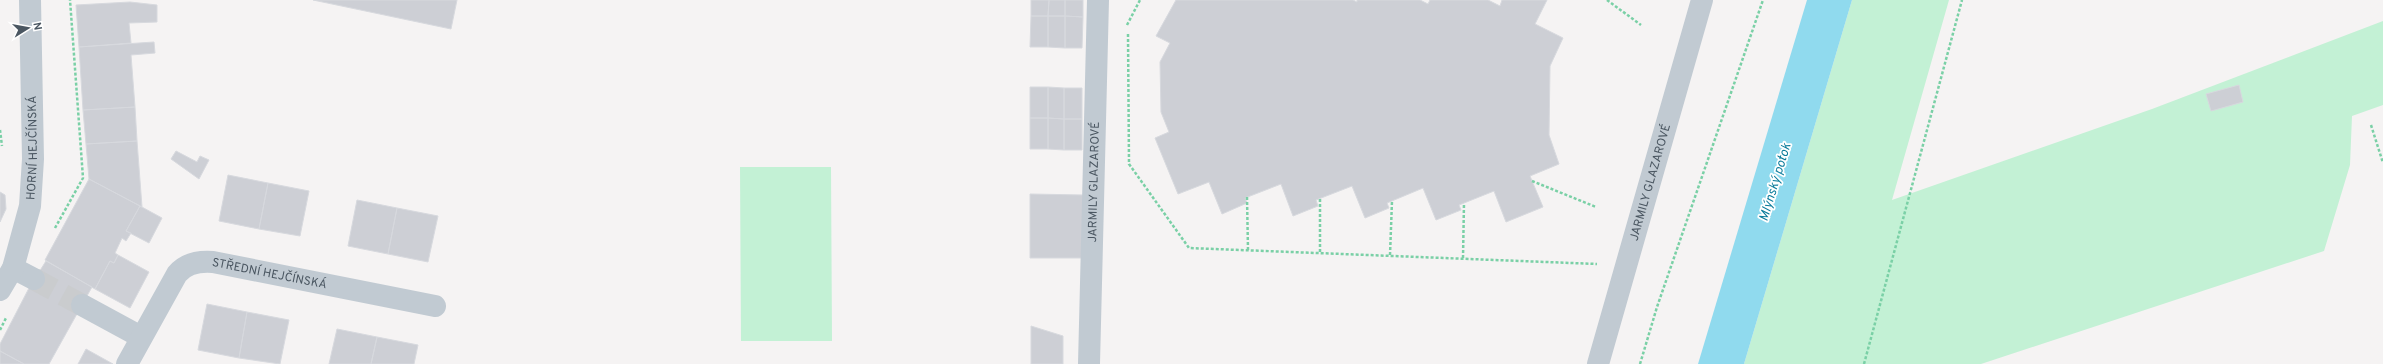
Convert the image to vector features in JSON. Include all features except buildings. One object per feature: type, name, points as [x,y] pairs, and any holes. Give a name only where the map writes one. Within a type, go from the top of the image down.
[{"type":"street","name":"HORNÍ HEJČÍNSKÁ","points":[[0,290],[13,268],[31,198],[33,159],[30,0]]},
{"type":"street","name":"JARMILY GLAZAROVÉ","points":[[1089,364],[1098,0]]},
{"type":"street","name":"JARMILY GLAZAROVÉ","points":[[1598,364],[1702,0]]},
{"type":"street","name":"STŘEDNÍ HEJČÍNSKÁ","points":[[127,364],[179,272],[187,266],[200,262],[213,262],[435,306]]},
{"type":"street","points":[[13,268],[34,279]]},
{"type":"street","points":[[82,305],[142,337]]},
{"type":"path","points":[[1140,0],[1127,24],[1130,164],[1189,248],[1320,252],[1625,266]]},
{"type":"path","points":[[1607,0],[1640,26]]},
{"type":"path","points":[[1640,364],[1657,307],[1763,0]]},
{"type":"path","points":[[1864,364],[1962,0]]},
{"type":"path","points":[[2371,125],[2383,164]]},
{"type":"path","points":[[1532,181],[1596,207]]},
{"type":"path","points":[[1248,197],[1248,250]]},
{"type":"path","points":[[1320,199],[1320,252]]},
{"type":"path","points":[[1390,255],[1392,201]]},
{"type":"path","points":[[1463,258],[1464,203]]},
{"type":"green space","points":[[1852,0],[1949,0],[1892,200],[2152,109],[2383,21],[2383,105],[2352,116],[2350,165],[2324,251],[1981,364],[1744,364]]},
{"type":"green space","points":[[740,167],[831,167],[832,341],[741,341]]},
{"type":"water","name":"Mlýnský potok","points":[[1807,0],[1852,0],[1744,364],[1698,364]]},
{"type":"tunnel","points":[[34,279],[82,305]]}]
